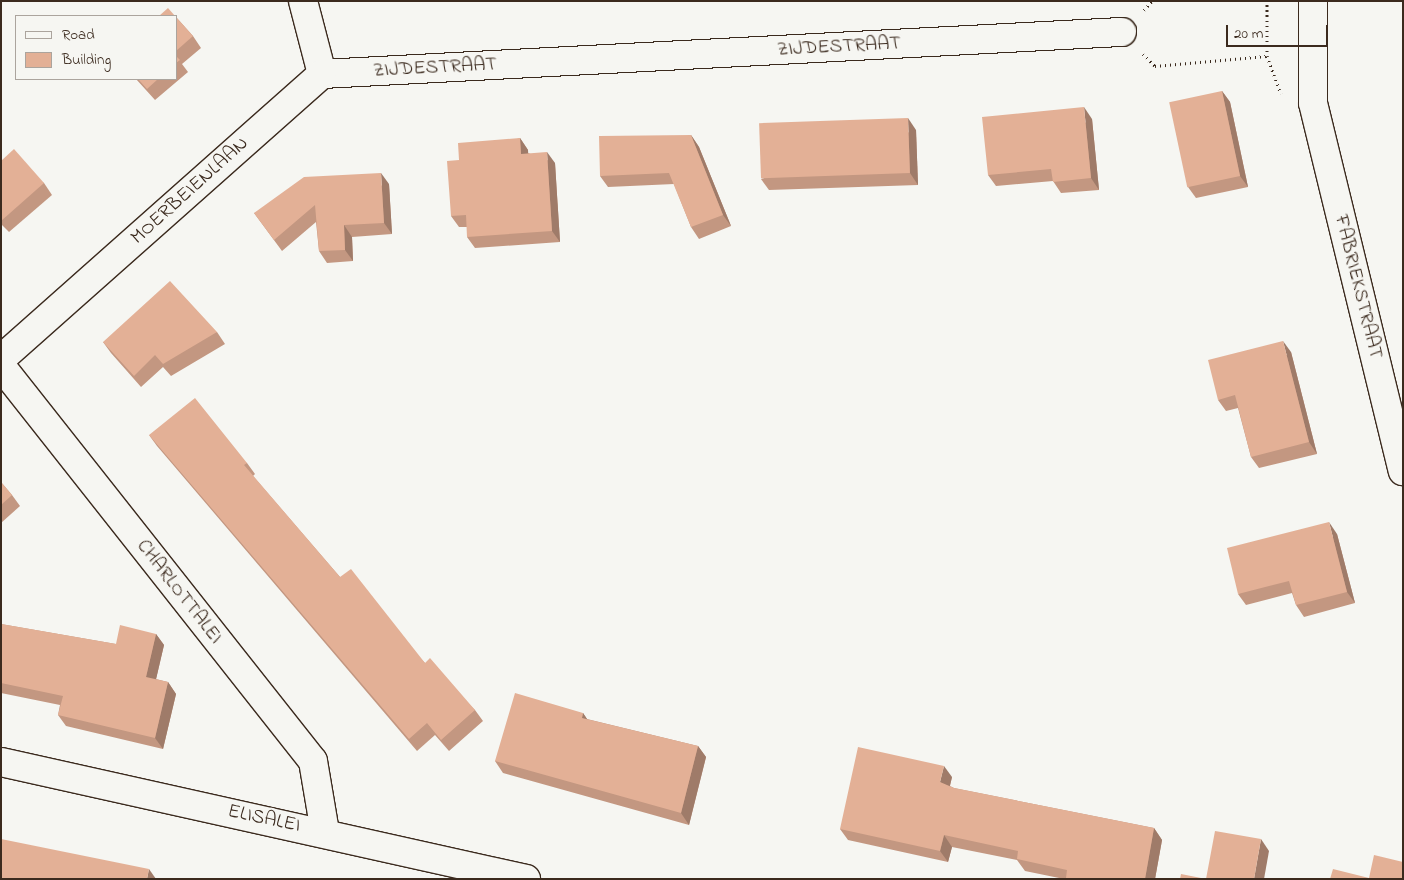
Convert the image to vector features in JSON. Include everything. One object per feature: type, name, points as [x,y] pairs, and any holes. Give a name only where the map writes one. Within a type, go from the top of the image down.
[{"type":"street","points":[[303,1],[322,74]]},
{"type":"street","name":"FABRIEKSTRAAT","points":[[1313,1],[1313,104],[1403,471]]},
{"type":"street","name":"ZIJDESTRAAT","points":[[322,74],[1122,32]]},
{"type":"street","name":"MOERBEIENLAAN","points":[[1,359],[322,74]]},
{"type":"street","name":"CHARLOTTALEI","points":[[1,366],[312,761],[325,832]]},
{"type":"street","name":"ELISALEI","points":[[1,762],[325,832],[526,879]]},
{"type":"path","points":[[1267,1],[1267,56],[1277,92],[1313,104]]},
{"type":"path","points":[[1122,32],[1155,66],[1267,56]]},
{"type":"building","points":[[168,8],[174,15],[160,15]]},
{"type":"building","points":[[178,19],[193,36],[178,49]]},
{"type":"building","points":[[139,80],[157,80],[147,89]]},
{"type":"building","points":[[1222,91],[1240,176],[1187,187],[1169,102]]},
{"type":"building","points":[[1084,107],[1091,178],[1053,182],[1051,169],[988,175],[982,117]]},
{"type":"building","points":[[908,118],[910,173],[761,178],[759,123]]},
{"type":"building","points":[[691,135],[723,215],[691,227],[669,173],[600,176],[599,136]]},
{"type":"building","points":[[520,138],[521,154],[547,152],[552,231],[467,237],[466,215],[451,216],[447,161],[459,160],[458,143]]},
{"type":"building","points":[[14,149],[44,183],[1,221],[1,161]]},
{"type":"building","points":[[381,173],[384,223],[344,225],[345,250],[319,251],[315,205],[274,240],[254,213],[304,177]]},
{"type":"building","points":[[170,281],[217,332],[163,364],[155,355],[134,376],[103,342]]},
{"type":"building","points":[[1283,341],[1309,442],[1251,457],[1235,395],[1218,400],[1208,360]]},
{"type":"building","points":[[195,398],[247,463],[244,465],[340,577],[351,569],[425,663],[430,658],[475,710],[441,740],[427,723],[409,739],[149,435]]},
{"type":"building","points":[[1,482],[12,495],[1,505]]},
{"type":"building","points":[[1329,522],[1347,592],[1296,605],[1289,581],[1238,594],[1227,548]]},
{"type":"building","points":[[1,624],[116,644],[120,625],[156,634],[146,677],[168,682],[155,738],[58,715],[63,696],[1,683]]},
{"type":"building","points":[[515,693],[583,713],[582,718],[698,746],[681,813],[495,761]]},
{"type":"building","points":[[858,747],[944,766],[940,782],[954,788],[1154,828],[1145,879],[1071,879],[1066,878],[1067,870],[1017,859],[1018,851],[944,835],[940,851],[840,829]]},
{"type":"building","points":[[1215,831],[1261,839],[1254,879],[1206,879]]},
{"type":"building","points":[[1,839],[149,869],[147,879],[1,879]]},
{"type":"building","points":[[1374,855],[1403,862],[1403,879],[1330,879],[1333,869],[1369,878]]},
{"type":"building","points":[[1181,874],[1206,879],[1180,879]]}]
